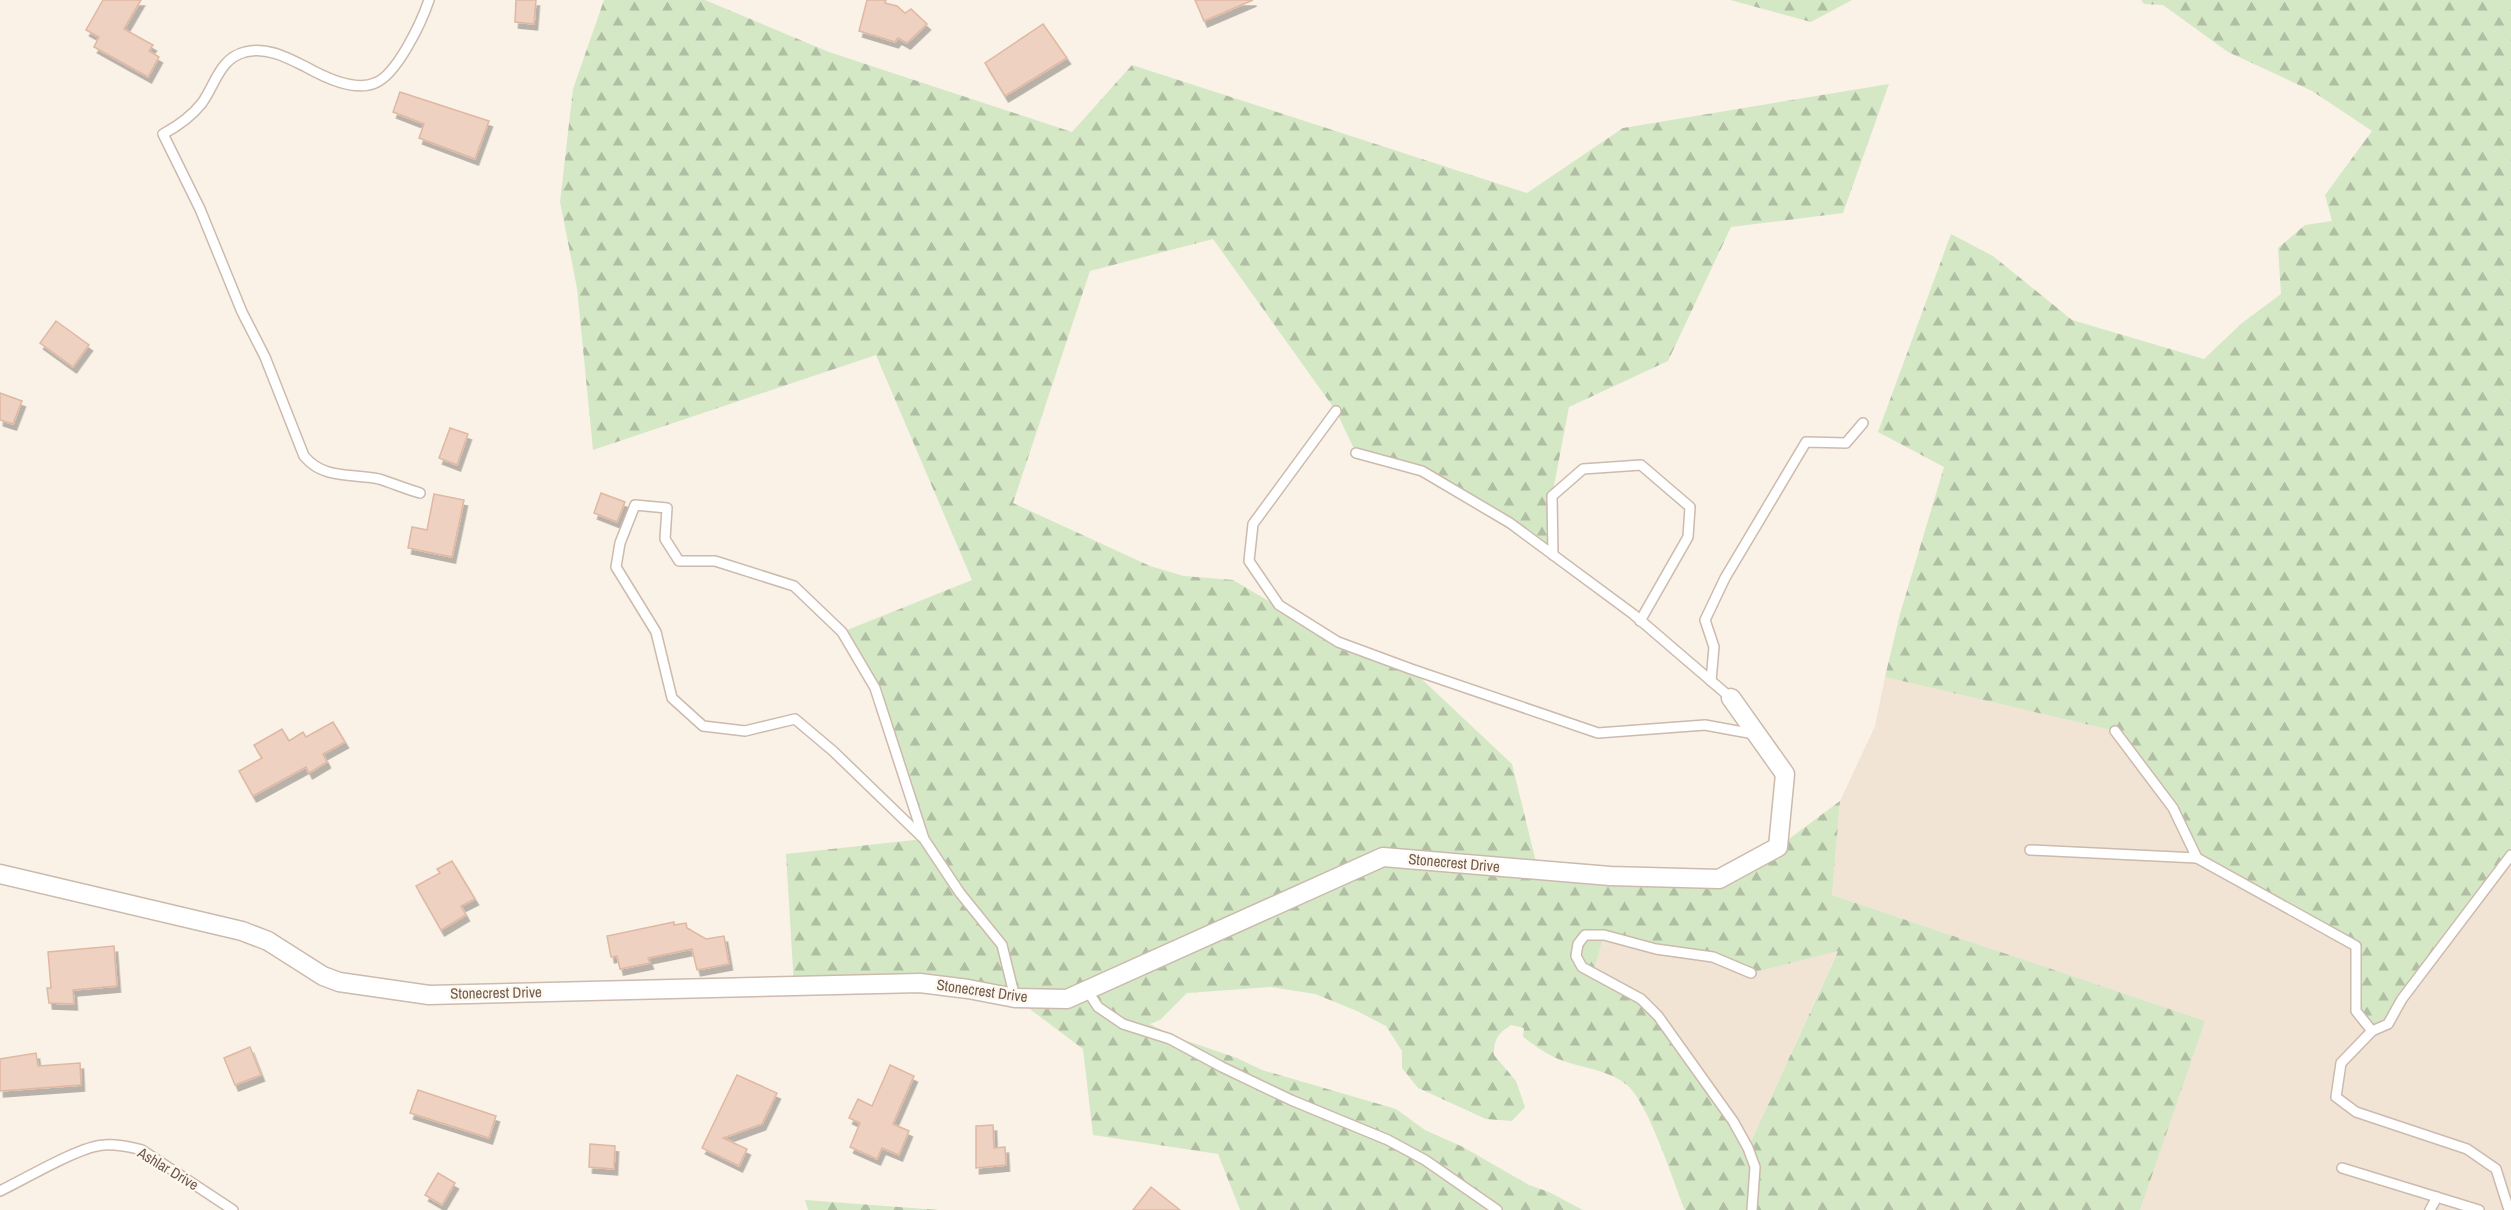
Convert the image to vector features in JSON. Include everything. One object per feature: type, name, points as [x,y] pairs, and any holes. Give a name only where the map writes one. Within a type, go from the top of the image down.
[{"type":"street","name":"Stonecrest Drive","points":[[0,874],[242,931],[268,941],[323,976],[339,982],[429,995],[920,983],[1015,998],[1067,999],[1383,857],[1610,876],[1719,879],[1778,847],[1785,774],[1731,698]]},
{"type":"lane","points":[[420,493],[378,479],[327,473],[312,466],[304,456],[265,357],[242,312],[200,209],[163,134],[192,114],[224,67],[233,57],[245,52],[276,54],[349,84],[376,83],[390,71],[421,23],[429,0]]},
{"type":"lane","points":[[1336,411],[1253,524],[1249,561],[1279,605],[1338,642],[1598,733],[1705,725],[1757,734]]},
{"type":"lane","points":[[1712,681],[1714,647],[1705,620],[1725,578],[1806,442],[1846,443],[1863,423]]},
{"type":"lane","points":[[1356,453],[1422,471],[1510,523],[1640,621],[1731,698]]},
{"type":"lane","points":[[1553,555],[1552,496],[1583,469],[1641,465],[1690,507],[1688,537],[1640,621]]},
{"type":"lane","points":[[924,839],[875,688],[842,632],[794,586],[715,561],[679,561],[665,539],[667,508],[635,505],[620,543],[616,567],[656,632],[672,698],[703,726],[745,731],[795,719],[833,751],[924,839],[960,893],[1002,945],[1015,998]]},
{"type":"lane","points":[[2115,731],[2173,808],[2197,858]]},
{"type":"lane","points":[[2030,850],[2197,858],[2356,946],[2356,1011],[2372,1031]]},
{"type":"lane","points":[[2509,1210],[2496,1169],[2468,1149],[2356,1112],[2336,1097],[2341,1063],[2372,1031],[2388,1024],[2402,999],[2511,855]]},
{"type":"lane","points":[[1751,973],[1713,957],[1656,949],[1604,935],[1585,935],[1578,944],[1576,956],[1582,967],[1641,999],[1658,1016],[1733,1121],[1748,1148],[1755,1167],[1752,1210]]},
{"type":"lane","points":[[1087,990],[1098,1007],[1122,1024],[1170,1039],[1291,1100],[1388,1140],[1425,1160],[1497,1210]]},
{"type":"lane","name":"Ashlar Drive","points":[[0,1191],[76,1153],[102,1145],[125,1146],[142,1150],[233,1210]]},
{"type":"lane","points":[[2342,1168],[2479,1210]]},
{"type":"lane","points":[[2430,1210],[2437,1197]]},
{"type":"shaded area","points":[[1885,677],[2115,731],[2511,855],[2511,1210],[2140,1210],[2204,1021],[1832,895],[1840,801],[1875,726]]},
{"type":"shaded area","points":[[1604,935],[1713,957],[1751,973],[1838,950],[1748,1148],[1593,973]]},
{"type":"green space","points":[[604,0],[705,0],[829,52],[1072,132],[1132,65],[1527,193],[1623,128],[1889,84],[1843,213],[1731,227],[1668,361],[1569,407],[1552,496],[1553,555],[1422,471],[1356,453],[1336,411],[1213,239],[1090,271],[1013,503],[1150,566],[1184,576],[1233,580],[1338,642],[1411,669],[1512,764],[1538,870],[1719,879],[1778,847],[1840,801],[1832,895],[2205,1021],[2140,1210],[1685,1210],[1652,1125],[1644,1108],[1627,1085],[1610,1075],[1550,1055],[1523,1037],[1524,1028],[1511,1025],[1503,1031],[1496,1040],[1494,1055],[1516,1081],[1525,1107],[1512,1121],[1486,1119],[1418,1088],[1402,1068],[1402,1051],[1386,1026],[1357,1011],[1315,994],[1271,987],[1187,993],[1160,1020],[1150,1024],[1170,1035],[1237,1058],[1262,1070],[1396,1109],[1425,1130],[1463,1147],[1529,1185],[1549,1192],[1583,1210],[1240,1210],[1218,1154],[1093,1135],[1083,1049],[1015,998],[968,989],[794,986],[786,854],[923,839],[875,688],[842,632],[972,580],[876,355],[593,450],[577,288],[560,202],[573,89]],"holes":[[[1604,935],[1713,957],[1751,973],[1838,951],[1748,1148],[1641,999],[1593,973]]]},
{"type":"green space","points":[[1730,0],[1852,0],[1811,22]]},
{"type":"green space","points":[[2141,0],[2511,0],[2511,855],[2388,1024],[2372,1031],[2356,1011],[2356,946],[2197,858],[2173,808],[2115,731],[1885,677],[1900,614],[1944,467],[1878,432],[1951,234],[1993,256],[2072,320],[2204,359],[2242,323],[2281,294],[2278,248],[2305,225],[2332,221],[2325,195],[2372,131],[2312,91],[2228,52],[2163,5],[2144,4]]},
{"type":"green space","points":[[805,1200],[939,1210],[808,1210]]},
{"type":"building","points":[[103,0],[141,0],[124,29],[153,45],[149,51],[159,57],[148,77],[94,47],[99,37],[86,30]]},
{"type":"building","points":[[516,0],[536,0],[534,24],[515,22]]},
{"type":"building","points":[[867,0],[886,0],[885,3],[897,6],[905,13],[911,9],[927,24],[907,43],[898,38],[895,42],[859,31]]},
{"type":"building","points":[[1195,0],[1253,0],[1204,21]]},
{"type":"building","points":[[1043,24],[1067,58],[1005,96],[985,63]]},
{"type":"building","points":[[400,92],[489,121],[475,159],[419,138],[424,124],[393,112]]},
{"type":"building","points":[[56,321],[89,345],[73,367],[40,343]]},
{"type":"building","points":[[0,393],[22,401],[13,424],[0,420]]},
{"type":"building","points":[[450,428],[468,434],[457,465],[439,458]]},
{"type":"building","points":[[601,493],[625,502],[617,522],[594,513]]},
{"type":"building","points":[[434,494],[464,500],[452,557],[408,548],[412,527],[427,530]]},
{"type":"building","points":[[333,722],[345,742],[323,754],[327,762],[309,773],[306,767],[253,796],[239,771],[262,758],[254,745],[282,729],[289,741],[303,732],[306,737]]},
{"type":"building","points":[[452,861],[475,899],[461,906],[466,915],[441,930],[416,886],[440,873],[437,869]]},
{"type":"building","points":[[674,922],[674,925],[686,923],[687,928],[706,939],[724,936],[729,964],[697,970],[692,949],[648,958],[650,963],[620,969],[617,956],[611,957],[607,936]]},
{"type":"building","points":[[114,946],[117,986],[73,990],[74,1004],[49,1003],[47,988],[51,988],[48,952]]},
{"type":"building","points":[[250,1047],[261,1075],[235,1085],[224,1058]]},
{"type":"building","points":[[36,1053],[38,1066],[80,1063],[81,1085],[0,1091],[0,1059]]},
{"type":"building","points":[[890,1065],[914,1076],[893,1124],[909,1131],[899,1155],[882,1148],[877,1159],[850,1147],[860,1123],[849,1118],[858,1099],[872,1106]]},
{"type":"building","points":[[737,1075],[777,1093],[762,1124],[723,1138],[747,1149],[739,1166],[702,1148]]},
{"type":"building","points":[[418,1090],[496,1116],[489,1138],[410,1113]]},
{"type":"building","points":[[993,1125],[994,1148],[1005,1147],[1006,1165],[976,1168],[976,1126]]},
{"type":"building","points":[[590,1144],[615,1146],[614,1169],[589,1167]]},
{"type":"building","points":[[438,1173],[455,1183],[442,1205],[425,1195]]},
{"type":"building","points":[[1151,1187],[1180,1210],[1133,1210]]}]
